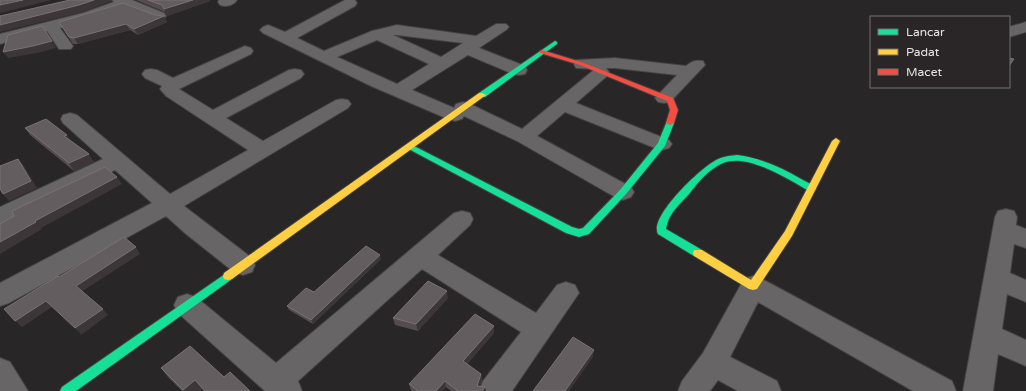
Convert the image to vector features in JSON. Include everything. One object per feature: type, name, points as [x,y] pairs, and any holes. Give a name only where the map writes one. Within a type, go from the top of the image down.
[{"type":"street","points":[[1,44],[51,26],[88,16],[122,1],[159,16]]},
{"type":"street","points":[[285,38],[350,3]]},
{"type":"street","points":[[51,26],[65,46]]},
{"type":"street","points":[[1010,32],[1026,27]]},
{"type":"street","points":[[398,91],[501,28]]},
{"type":"street","points":[[268,30],[398,91],[459,111],[524,137],[623,192]]},
{"type":"street","points":[[325,56],[377,34],[397,30],[474,45],[519,70]]},
{"type":"street","points":[[377,34],[442,64]]},
{"type":"street","points":[[66,391],[555,43]]},
{"type":"street","points":[[245,51],[169,89],[263,150]]},
{"type":"street","points":[[409,147],[569,230],[579,233],[586,231],[623,192],[662,144],[674,110],[672,102],[664,98],[582,64],[542,52]]},
{"type":"street","points":[[582,64],[607,62],[695,66],[664,98]]},
{"type":"street","points":[[524,137],[601,72]]},
{"type":"street","points":[[150,74],[173,86]]},
{"type":"street","points":[[212,118],[294,74]]},
{"type":"street","points":[[0,295],[168,205],[342,104]]},
{"type":"street","points":[[563,104],[662,144]]},
{"type":"street","points":[[70,119],[194,228],[243,265]]},
{"type":"street","points":[[693,391],[713,362],[753,286],[789,233],[836,141]]},
{"type":"street","points":[[812,189],[788,175],[750,161],[727,158],[700,175],[663,219],[661,232],[667,237],[753,286],[941,391]]},
{"type":"street","points":[[0,217],[117,161]]},
{"type":"street","points":[[187,305],[281,386],[420,256],[462,219]]},
{"type":"street","points":[[978,391],[996,278],[1012,229]]},
{"type":"street","points":[[420,256],[539,329]]},
{"type":"street","points":[[996,278],[1026,290]]},
{"type":"street","points":[[494,391],[566,293]]},
{"type":"street","points":[[987,336],[1026,353]]},
{"type":"street","points":[[713,362],[766,391]]},
{"type":"street","points":[[0,371],[13,391]]},
{"type":"building","points":[[0,0],[23,0],[0,5]]},
{"type":"building","points":[[70,0],[94,0],[0,25],[0,16]]},
{"type":"building","points":[[148,0],[193,0],[164,9],[162,5]]},
{"type":"building","points":[[123,3],[155,15],[164,16],[134,29],[126,24],[74,38],[69,37],[59,22]]},
{"type":"building","points":[[42,26],[52,41],[3,52],[8,35]]},
{"type":"building","points":[[1010,58],[1014,59],[1010,65]]},
{"type":"building","points":[[46,119],[67,135],[64,136],[89,154],[69,163],[25,128]]},
{"type":"building","points":[[18,159],[31,181],[3,194],[0,189],[0,166]]},
{"type":"building","points":[[105,167],[117,177],[35,221],[36,222],[0,242],[0,224],[14,216],[12,211]]},
{"type":"building","points":[[124,237],[136,247],[76,286],[103,309],[75,328],[46,301],[15,321],[4,309],[58,276],[59,277]]},
{"type":"building","points":[[366,246],[380,255],[311,320],[287,306],[306,288],[314,292]]},
{"type":"building","points":[[428,281],[447,291],[416,324],[393,318]]},
{"type":"building","points":[[475,314],[494,326],[463,361],[481,374],[477,386],[485,387],[482,391],[458,391],[445,381],[436,391],[418,391],[409,384]]},
{"type":"building","points":[[573,337],[594,350],[565,391],[533,391]]},
{"type":"building","points":[[190,346],[224,377],[230,372],[250,391],[205,391],[195,380],[183,390],[161,368]]},
{"type":"traffic: fast","points":[[482,95],[555,43]]},
{"type":"traffic: fast","points":[[409,147],[569,230],[579,233],[586,231],[623,192],[662,144],[670,123]]},
{"type":"traffic: fast","points":[[698,253],[661,231],[662,225],[666,215],[673,206],[698,178],[715,164],[727,159],[748,159],[771,167],[812,189]]},
{"type":"traffic: fast","points":[[66,391],[228,276]]},
{"type":"traffic: slow","points":[[228,276],[482,95]]},
{"type":"traffic: slow","points":[[698,253],[753,286],[789,233],[836,141]]},
{"type":"traffic: jam","points":[[542,52],[582,64],[670,100],[674,110],[670,123]]}]
